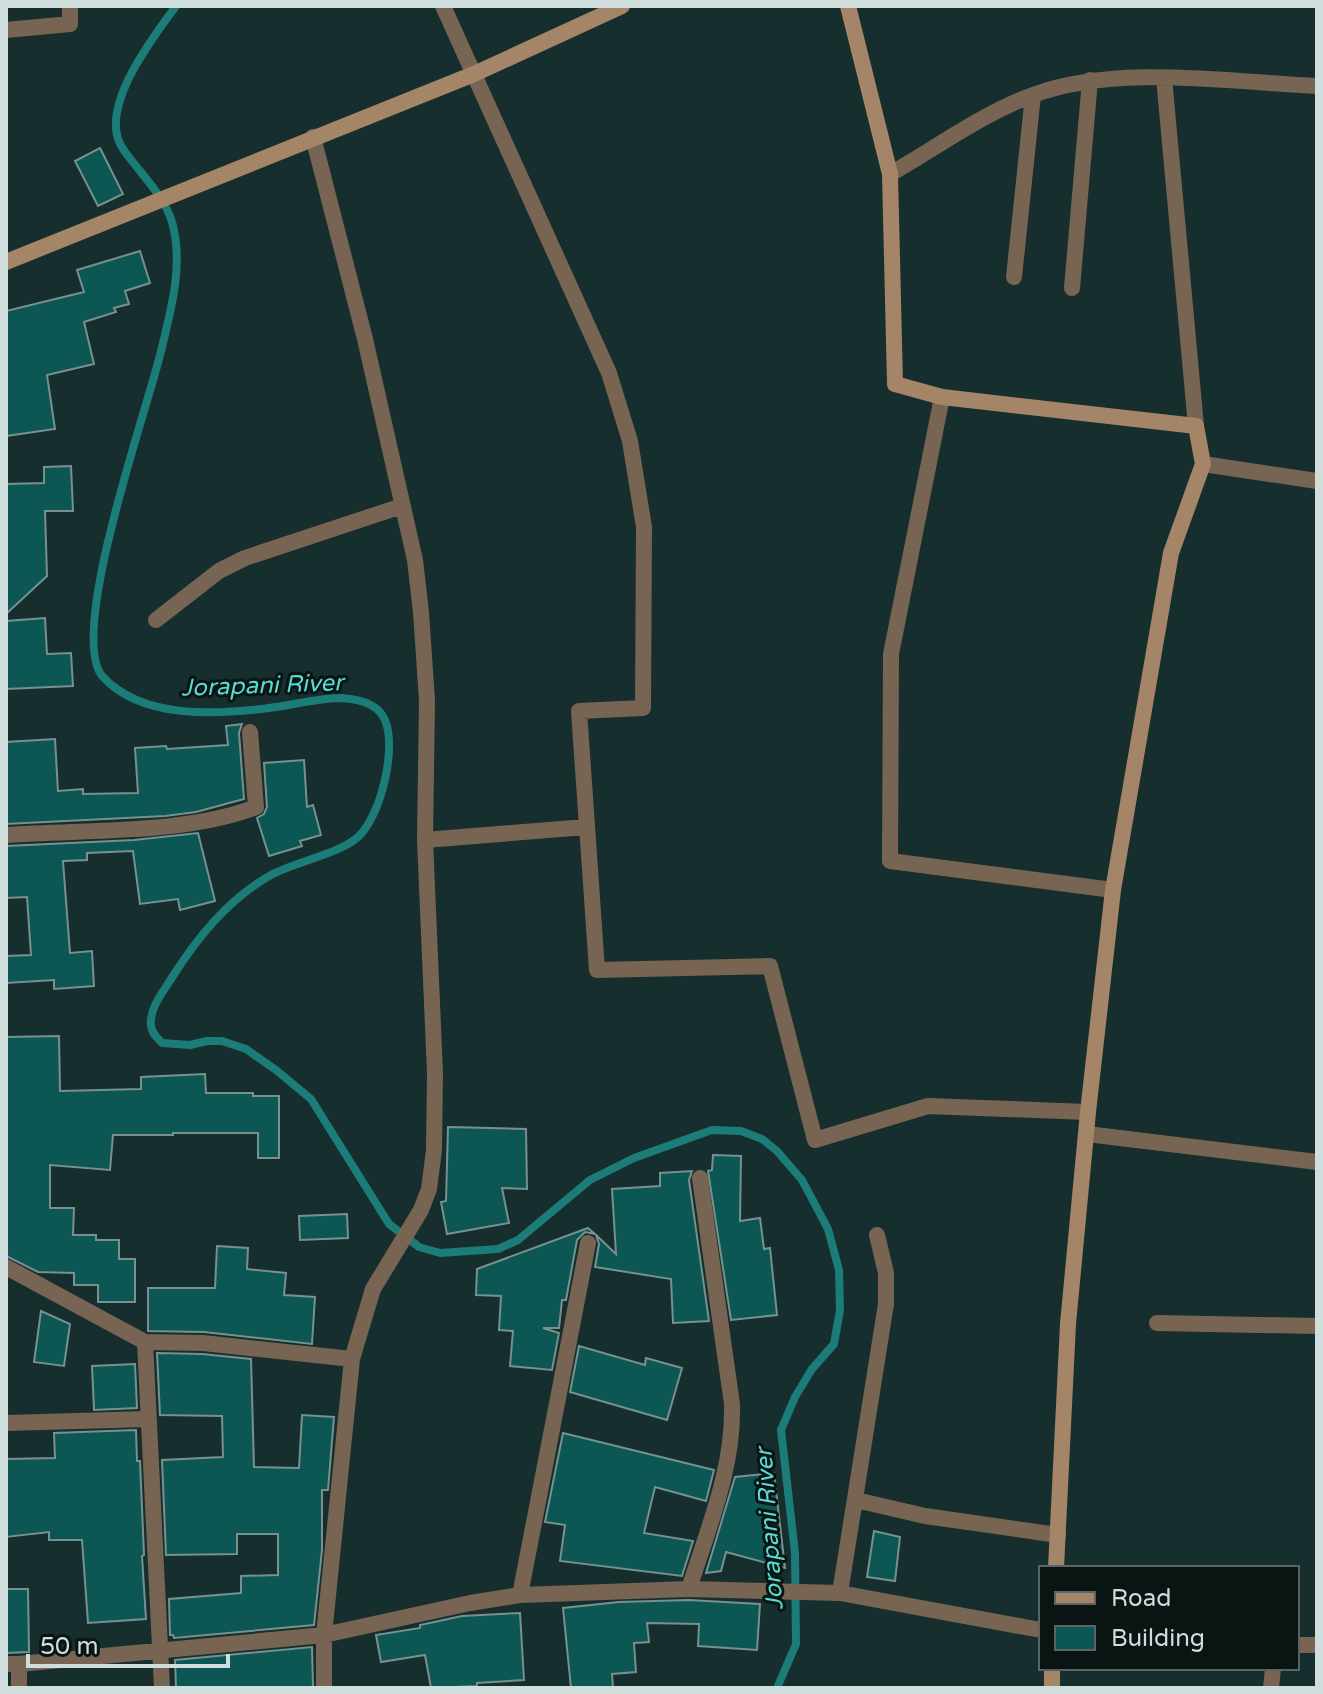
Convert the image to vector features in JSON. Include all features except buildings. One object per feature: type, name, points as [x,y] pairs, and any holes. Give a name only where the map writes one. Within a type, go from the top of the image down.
[{"type":"street","points":[[6,30],[70,24],[70,6]]},
{"type":"street","points":[[443,6],[609,373],[630,441],[644,527],[643,708],[579,711],[597,970],[770,966],[815,1140],[928,1106],[1088,1112]]},
{"type":"street","points":[[6,262],[474,74],[622,6]]},
{"type":"street","points":[[848,6],[890,174],[895,384],[942,397],[1196,426]]},
{"type":"street","points":[[890,174],[1033,95],[1090,80],[1164,78],[1317,86]]},
{"type":"street","points":[[1056,1566],[1068,1324],[1113,890],[1171,553],[1203,464],[1196,426],[1164,78]]},
{"type":"street","points":[[1072,288],[1090,80]]},
{"type":"street","points":[[1014,277],[1033,95]]},
{"type":"street","points":[[313,137],[365,339],[415,560],[427,701],[425,840],[435,1073],[433,1171],[421,1210],[373,1289],[352,1359],[324,1635],[324,1688]]},
{"type":"street","points":[[942,397],[891,654],[890,861],[1113,890]]},
{"type":"street","points":[[1203,464],[1317,481]]},
{"type":"street","points":[[156,620],[219,571],[245,558],[402,506]]},
{"type":"street","points":[[6,835],[83,829],[140,829],[215,819],[256,807],[250,732]]},
{"type":"street","points":[[425,840],[586,827]]},
{"type":"street","points":[[1087,1134],[1317,1162]]},
{"type":"street","points":[[689,1589],[725,1476],[733,1428],[700,1178]]},
{"type":"street","points":[[840,1593],[886,1304],[886,1273],[877,1235]]},
{"type":"street","points":[[520,1595],[588,1243]]},
{"type":"street","points":[[6,1267],[145,1342],[203,1343],[352,1359]]},
{"type":"street","points":[[1157,1323],[1317,1326]]},
{"type":"street","points":[[145,1342],[162,1688]]},
{"type":"street","points":[[6,1423],[148,1419]]},
{"type":"street","points":[[856,1500],[925,1516],[1058,1535]]},
{"type":"street","points":[[19,1688],[12,1664],[324,1635],[520,1595],[689,1589],[818,1591],[1039,1630]]},
{"type":"street","points":[[1317,1637],[1317,1645]]},
{"type":"waterway","name":"Jorapani River","points":[[176,6],[131,74],[117,115],[117,133],[123,149],[168,212],[177,254],[172,303],[161,351],[113,520],[102,571],[95,617],[94,654],[103,677],[119,691],[138,701],[181,711],[226,712],[333,698],[361,701],[373,706],[382,715],[389,747],[380,798],[374,814],[358,837],[340,848],[271,875],[227,908],[192,949],[161,995],[152,1013],[152,1030],[162,1043],[190,1045],[222,1041],[246,1049],[276,1070],[311,1099],[389,1224],[419,1247],[440,1253],[498,1249],[518,1240],[590,1180],[634,1158],[712,1130],[741,1131],[762,1139],[777,1151],[802,1180],[828,1229],[839,1270],[840,1310],[834,1344],[812,1369],[795,1397],[781,1430],[795,1553],[796,1644],[777,1688]]}]
